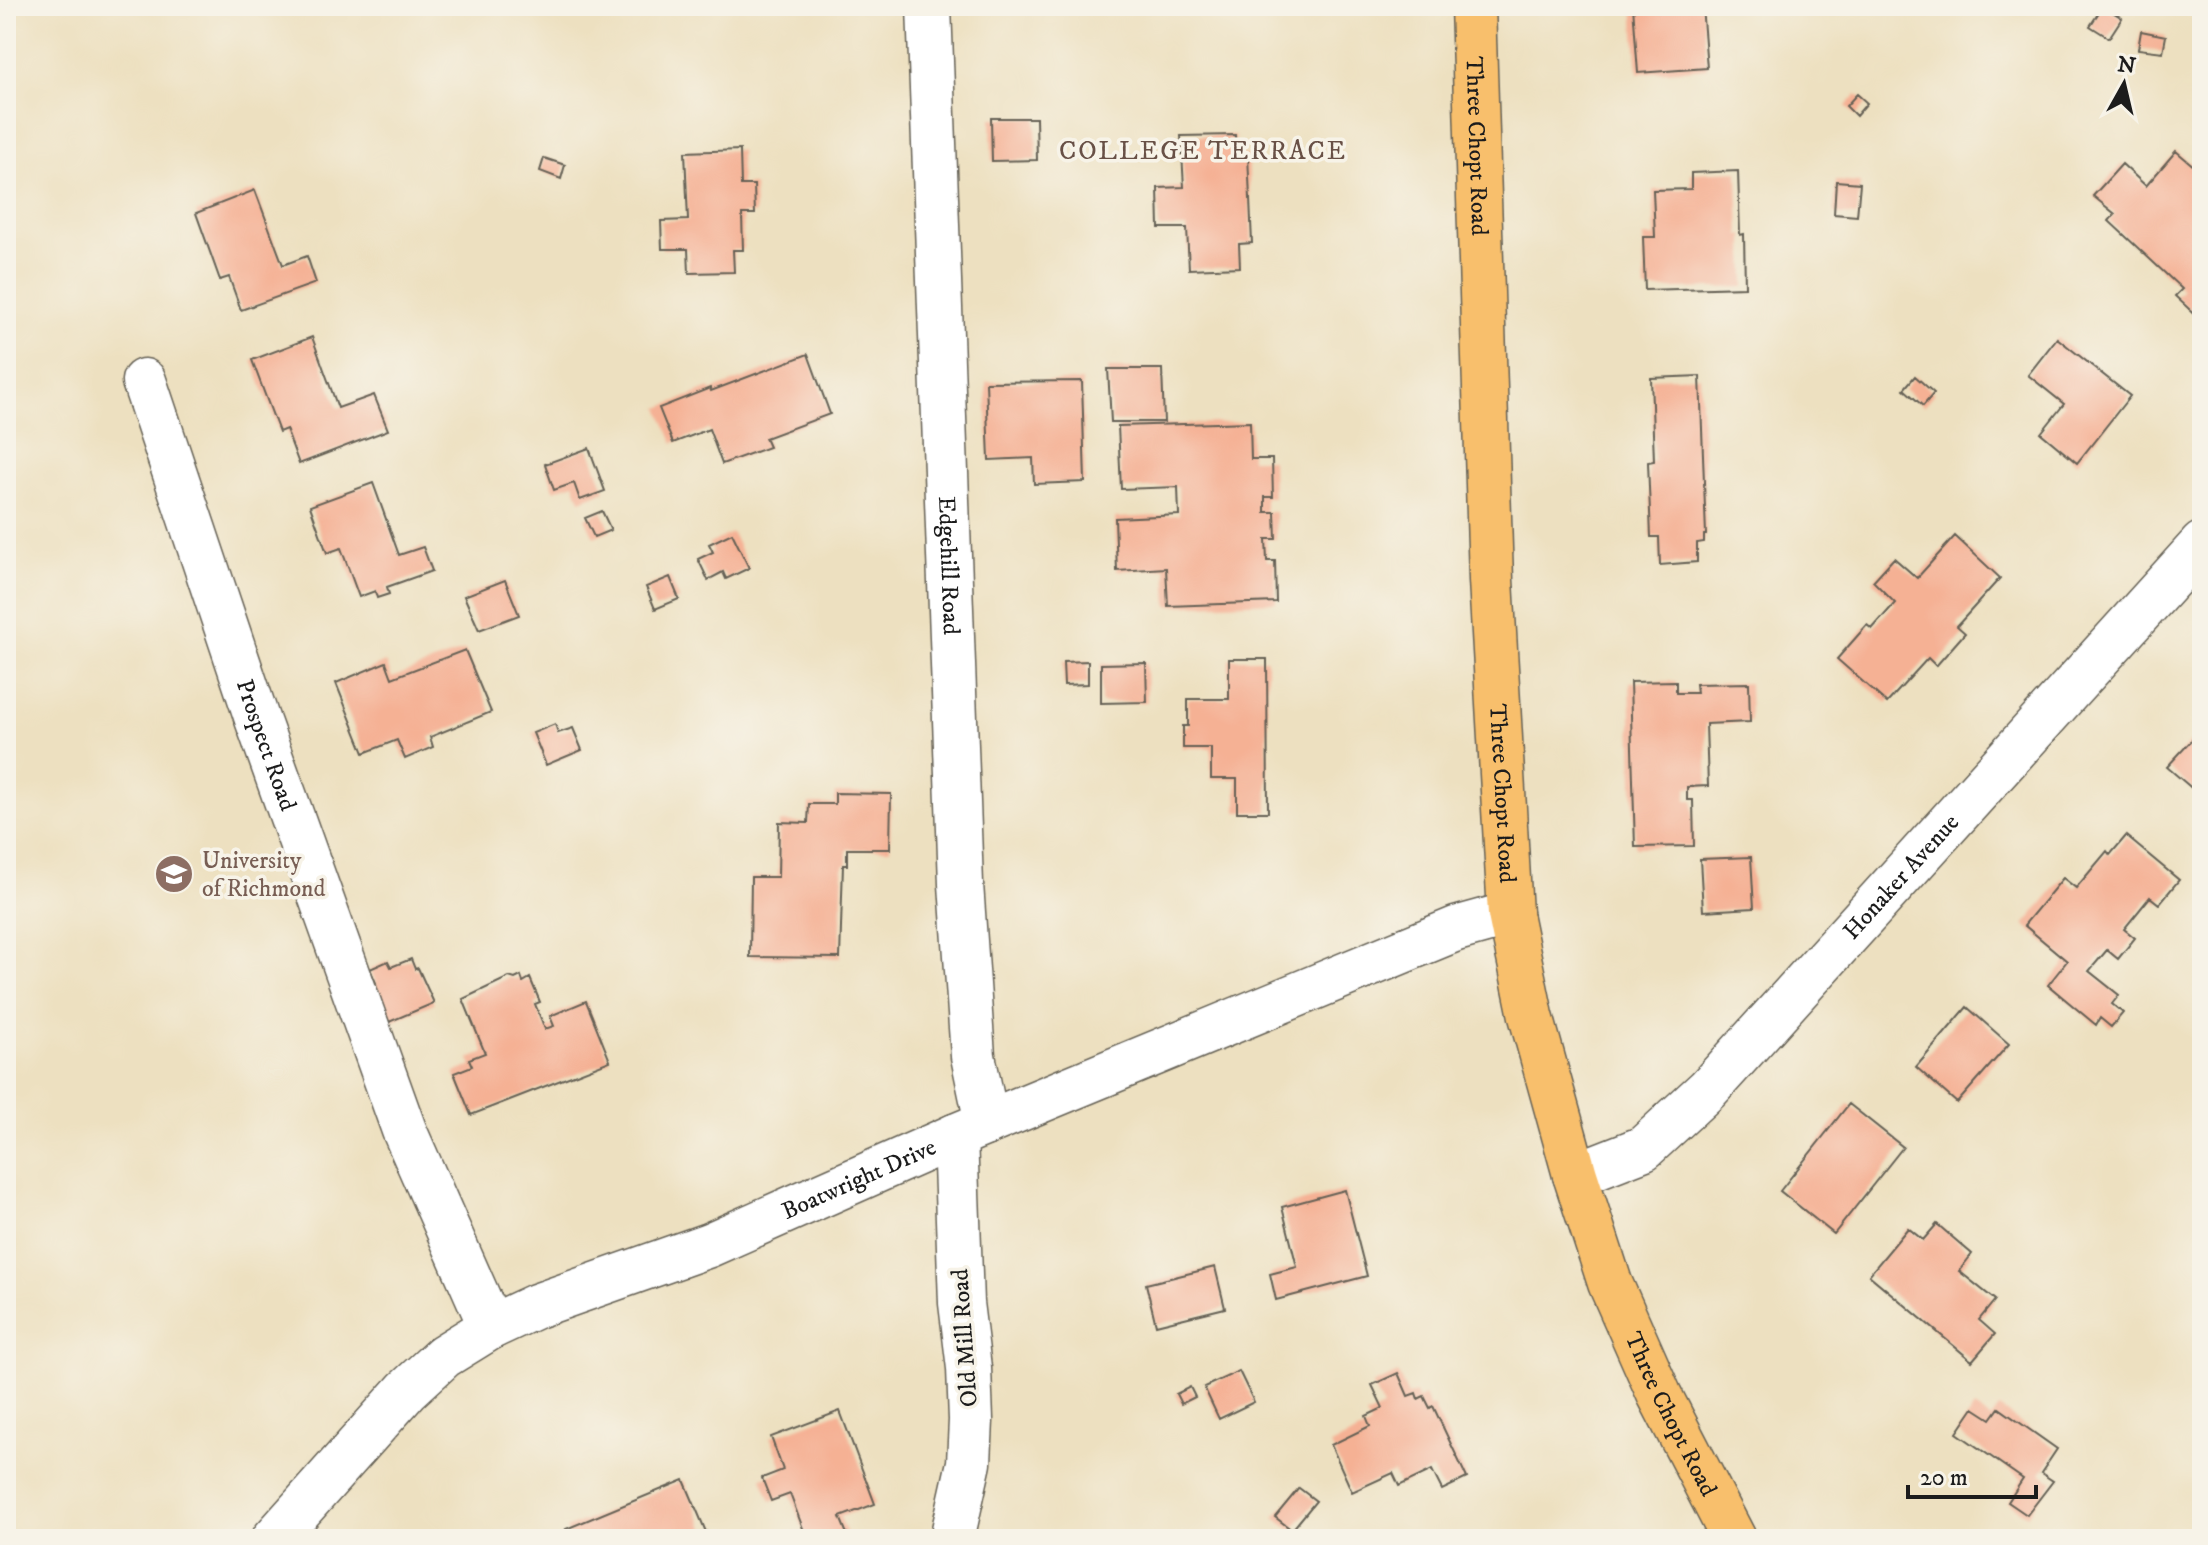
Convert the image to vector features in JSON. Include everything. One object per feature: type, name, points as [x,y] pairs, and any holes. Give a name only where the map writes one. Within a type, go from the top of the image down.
[{"type":"main road","name":"Three Chopt Road","points":[[1473,6],[1491,580],[1510,914],[1531,1016],[1575,1175],[1616,1297],[1659,1394],[1734,1539]]},
{"type":"street","name":"Edgehill Road","points":[[929,6],[961,884],[973,1056],[971,1129]]},
{"type":"street","name":"Prospect Road","points":[[144,381],[257,719],[404,1130],[491,1327]]},
{"type":"street","name":"Honaker Avenue","points":[[1575,1175],[1644,1148],[1708,1089],[2202,544]]},
{"type":"street","name":"Boatwright Drive","points":[[274,1539],[407,1390],[444,1356],[491,1327],[536,1306],[709,1245],[971,1129],[1456,929],[1510,914]]},
{"type":"street","name":"Old Mill Road","points":[[952,1539],[969,1463],[971,1420],[960,1288],[971,1129]]},
{"type":"building","points":[[1633,6],[1702,6],[1707,68],[1638,73]]},
{"type":"building","points":[[2103,6],[2122,18],[2109,38],[2090,26]]},
{"type":"building","points":[[2141,31],[2166,36],[2163,52],[2138,49]]},
{"type":"building","points":[[1857,94],[1867,103],[1856,116],[1846,106]]},
{"type":"building","points":[[991,118],[1036,118],[1037,160],[992,161]]},
{"type":"building","points":[[1235,135],[1236,156],[1248,155],[1252,243],[1239,244],[1240,267],[1189,269],[1187,228],[1159,228],[1158,188],[1184,187],[1181,136]]},
{"type":"building","points":[[740,150],[741,185],[754,185],[755,214],[742,214],[743,250],[733,250],[734,272],[689,273],[688,249],[662,249],[661,221],[688,220],[685,152]]},
{"type":"building","points":[[2176,151],[2202,173],[2202,321],[2175,296],[2182,289],[2109,221],[2115,214],[2093,196],[2122,164],[2146,186]]},
{"type":"building","points":[[544,158],[565,165],[561,179],[540,171]]},
{"type":"building","points":[[1738,171],[1745,287],[1645,290],[1643,237],[1655,237],[1653,190],[1691,189],[1691,173]]},
{"type":"building","points":[[1836,181],[1860,183],[1857,216],[1834,214]]},
{"type":"building","points":[[255,190],[283,265],[307,256],[316,283],[241,310],[229,277],[220,280],[196,213]]},
{"type":"building","points":[[312,337],[338,408],[374,395],[388,430],[299,464],[286,429],[279,432],[252,360]]},
{"type":"building","points":[[2057,338],[2130,396],[2077,463],[2041,433],[2064,404],[2028,375]]},
{"type":"building","points":[[808,354],[830,414],[765,438],[769,447],[722,464],[709,429],[673,443],[659,408]]},
{"type":"building","points":[[1108,369],[1162,369],[1164,422],[1111,422]]},
{"type":"building","points":[[1700,376],[1706,535],[1704,542],[1697,543],[1697,562],[1660,565],[1659,537],[1651,537],[1648,462],[1654,461],[1651,378]]},
{"type":"building","points":[[1915,376],[1934,393],[1923,406],[1904,389]]},
{"type":"building","points":[[1082,381],[1085,482],[1034,484],[1033,458],[989,460],[986,382]]},
{"type":"building","points":[[1250,422],[1251,459],[1272,459],[1273,497],[1265,497],[1265,512],[1275,512],[1276,539],[1266,539],[1267,561],[1275,561],[1276,602],[1168,606],[1166,568],[1117,571],[1115,518],[1179,515],[1178,487],[1121,489],[1118,426]]},
{"type":"building","points":[[589,448],[605,491],[580,500],[574,483],[554,490],[545,464]]},
{"type":"building","points":[[373,483],[399,555],[423,547],[432,571],[387,587],[389,594],[377,598],[375,591],[359,597],[341,548],[327,553],[310,506]]},
{"type":"building","points":[[602,511],[611,530],[594,537],[585,518]]},
{"type":"building","points":[[732,533],[749,568],[726,579],[723,572],[708,580],[698,559],[713,552],[709,544]]},
{"type":"building","points":[[1955,536],[2000,578],[1957,626],[1965,633],[1936,666],[1928,658],[1887,703],[1837,659],[1867,625],[1872,629],[1895,603],[1873,581],[1894,558],[1917,578]]},
{"type":"building","points":[[670,577],[679,599],[655,609],[646,587]]},
{"type":"building","points":[[505,580],[519,615],[479,630],[464,596]]},
{"type":"building","points":[[465,650],[491,712],[430,737],[433,747],[405,759],[397,740],[364,753],[336,683],[386,662],[392,678]]},
{"type":"building","points":[[1229,659],[1267,659],[1268,812],[1237,812],[1237,779],[1211,779],[1211,748],[1183,748],[1183,726],[1188,726],[1188,699],[1229,699]]},
{"type":"building","points":[[1088,661],[1088,684],[1064,685],[1063,662]]},
{"type":"building","points":[[1146,663],[1147,702],[1101,703],[1101,664]]},
{"type":"building","points":[[1676,681],[1676,693],[1697,693],[1696,684],[1749,683],[1750,722],[1706,724],[1708,786],[1687,787],[1687,800],[1693,800],[1694,846],[1635,847],[1630,682]]},
{"type":"building","points":[[555,724],[558,733],[573,728],[582,750],[546,765],[533,733]]},
{"type":"building","points":[[2202,729],[2202,797],[2167,767]]},
{"type":"building","points":[[835,793],[891,794],[890,849],[847,849],[847,865],[843,865],[840,958],[750,957],[751,877],[778,877],[779,822],[808,823],[809,804],[835,804]]},
{"type":"building","points":[[2126,836],[2179,880],[2159,904],[2150,897],[2124,929],[2135,938],[2118,959],[2107,950],[2089,971],[2119,995],[2112,1004],[2123,1013],[2111,1027],[2100,1018],[2096,1025],[2048,985],[2067,961],[2024,925],[2063,878],[2076,888],[2107,851],[2110,855]]},
{"type":"building","points":[[1751,857],[1754,908],[1703,911],[1700,859]]},
{"type":"building","points":[[411,959],[434,1003],[389,1022],[373,985],[376,983],[370,969],[388,961],[391,967]]},
{"type":"building","points":[[521,976],[523,982],[530,978],[540,1002],[535,1004],[545,1029],[554,1026],[550,1016],[586,1001],[610,1061],[471,1115],[454,1073],[472,1066],[469,1059],[485,1053],[463,999],[509,977],[515,979]]},
{"type":"building","points":[[1967,1007],[2009,1044],[1957,1103],[1916,1067]]},
{"type":"building","points":[[1849,1104],[1903,1147],[1834,1234],[1780,1191]]},
{"type":"building","points":[[1345,1190],[1367,1276],[1276,1300],[1270,1274],[1297,1267],[1282,1207]]},
{"type":"building","points":[[1937,1224],[1972,1254],[1959,1271],[1995,1300],[1979,1320],[1995,1334],[1972,1361],[1869,1275],[1908,1228],[1923,1240]]},
{"type":"building","points":[[1215,1267],[1225,1308],[1156,1325],[1146,1284]]},
{"type":"building","points":[[1239,1371],[1254,1402],[1219,1419],[1204,1387]]},
{"type":"building","points":[[1398,1373],[1408,1396],[1416,1393],[1418,1399],[1424,1396],[1430,1408],[1433,1406],[1467,1478],[1442,1490],[1432,1470],[1399,1486],[1393,1473],[1352,1492],[1331,1445],[1370,1426],[1366,1416],[1383,1408],[1372,1385]]},
{"type":"building","points":[[1190,1387],[1195,1397],[1181,1404],[1176,1394]]},
{"type":"building","points":[[1974,1408],[1991,1419],[1999,1408],[2057,1449],[2041,1473],[2053,1481],[2027,1515],[2008,1502],[2023,1479],[1957,1433]]},
{"type":"building","points":[[840,1411],[875,1504],[840,1517],[849,1539],[807,1539],[790,1494],[771,1501],[762,1478],[783,1470],[771,1437]]},
{"type":"building","points":[[684,1480],[709,1539],[571,1539],[566,1529]]},
{"type":"building","points":[[1299,1488],[1316,1501],[1292,1530],[1275,1517]]},
{"type":"place","name":"University of Richmond","points":[[174,874]]},
{"type":"district","name":"COLLEGE TERRACE","points":[[1203,150]]}]
